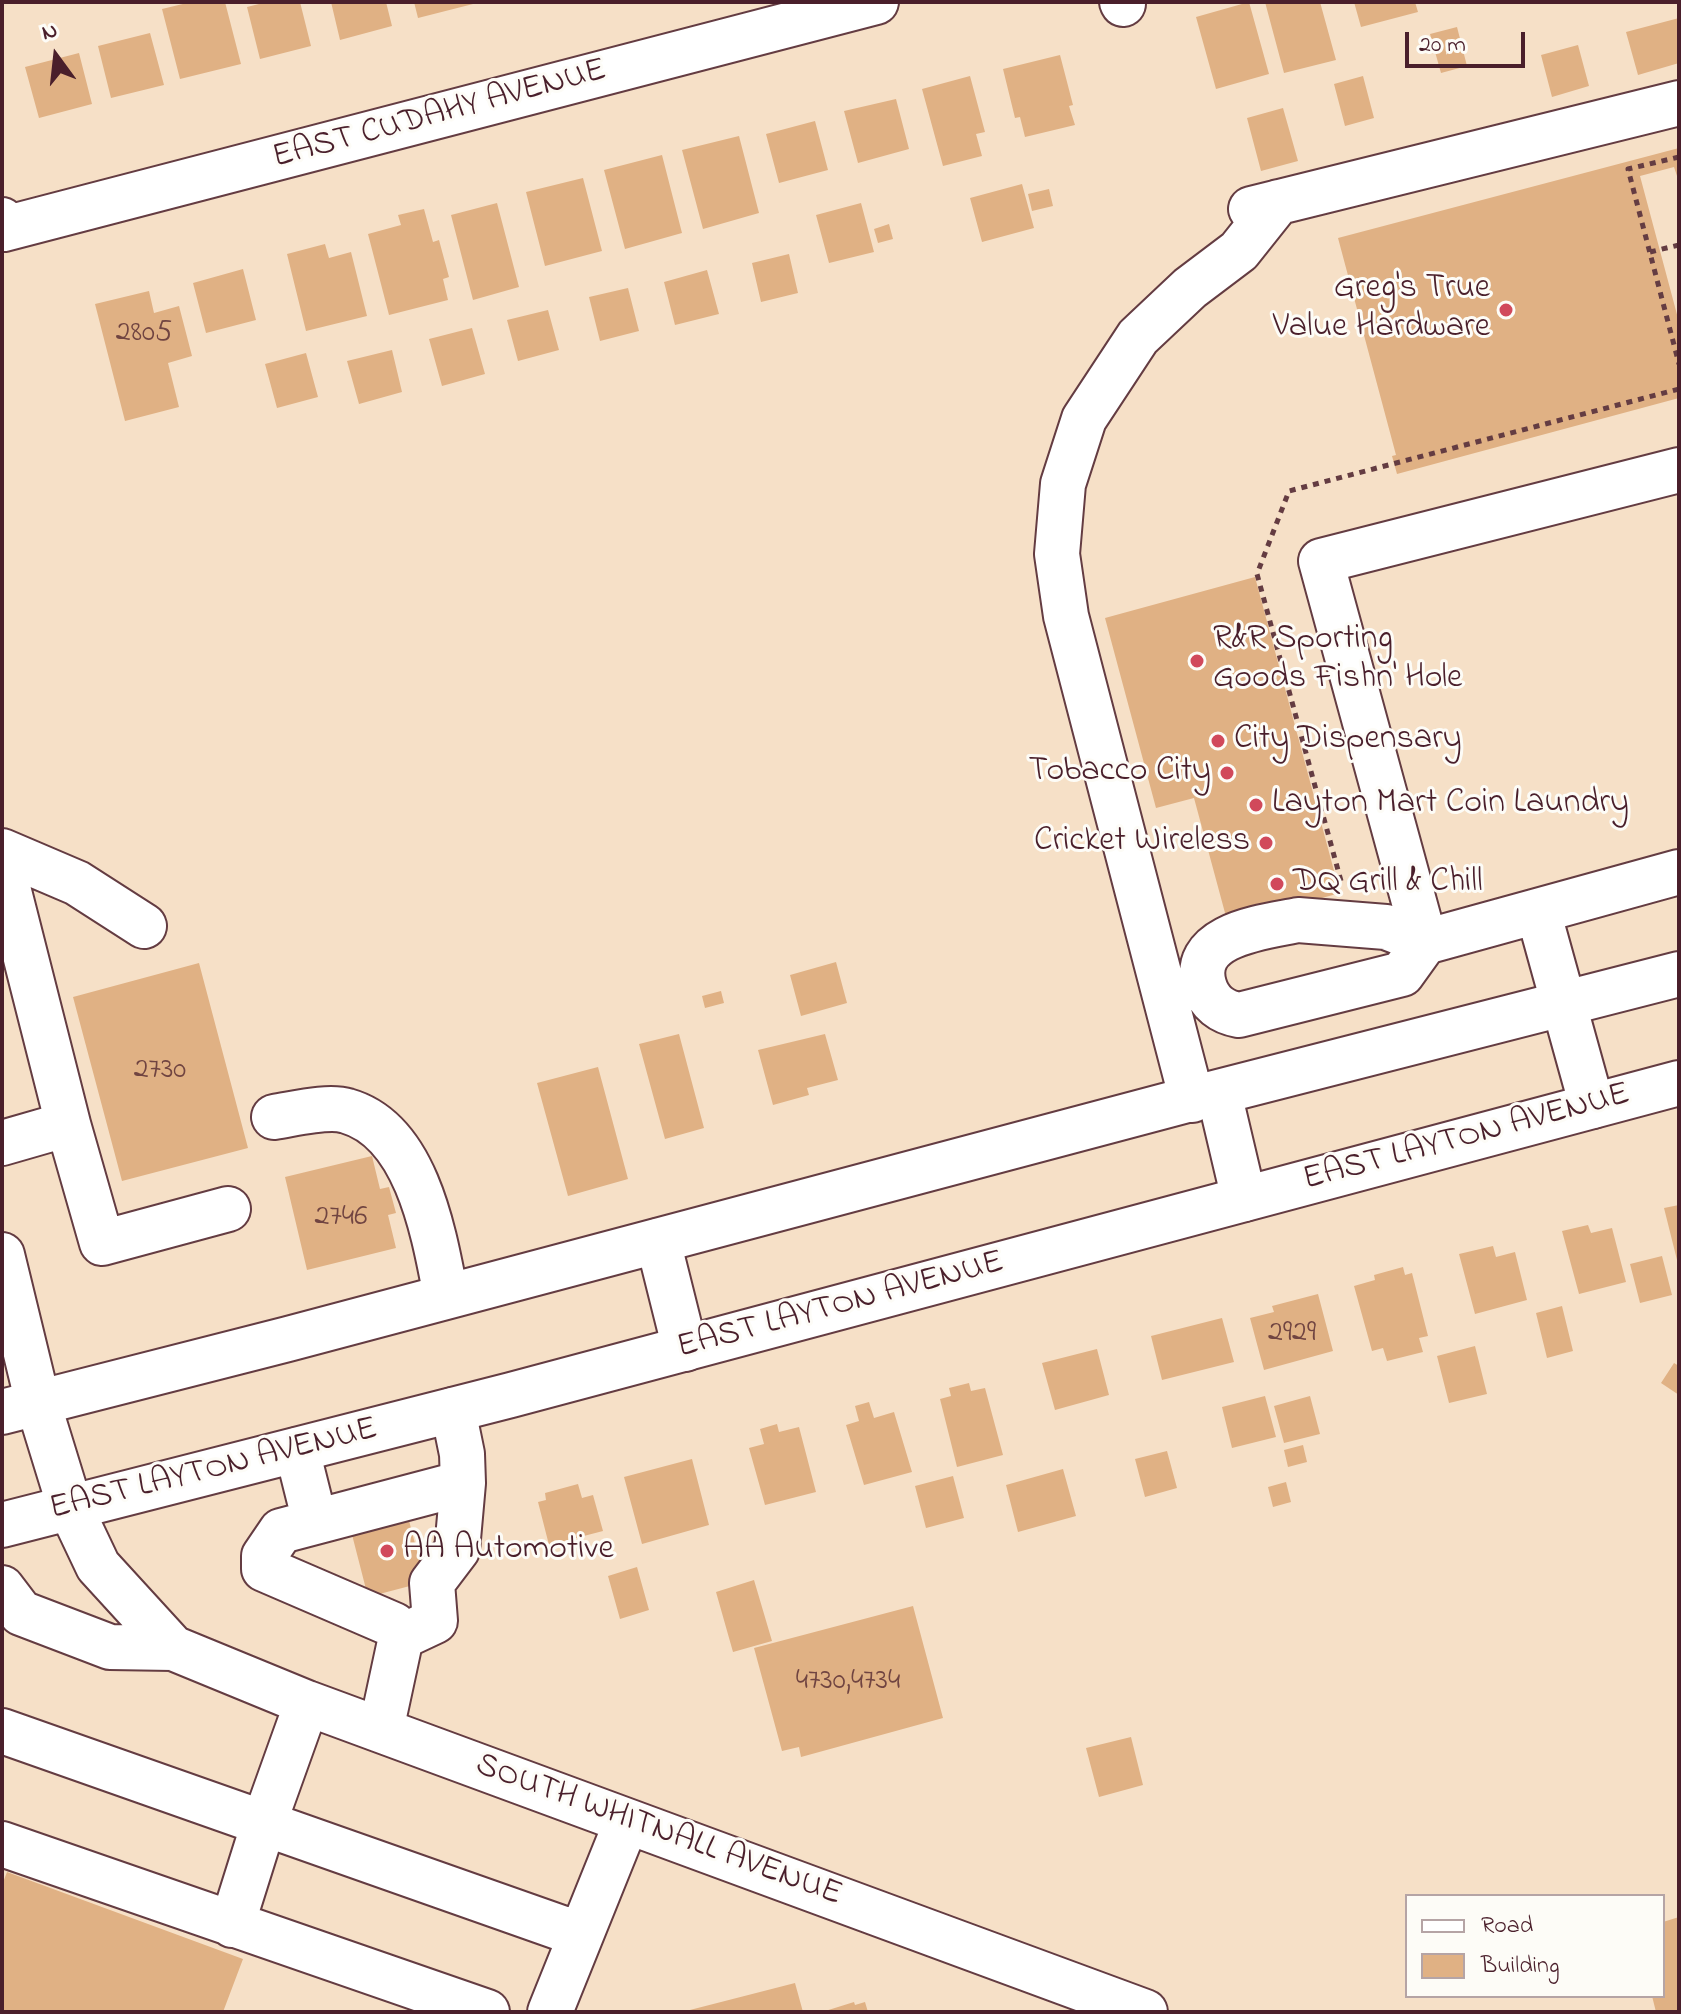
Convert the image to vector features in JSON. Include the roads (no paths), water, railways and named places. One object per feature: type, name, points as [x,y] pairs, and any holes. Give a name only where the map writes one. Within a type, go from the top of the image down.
[{"type":"main road","name":"EAST CUDAHY AVENUE","points":[[3,225],[876,2]]},
{"type":"main road","points":[[1229,214],[1679,103]]},
{"type":"main road","points":[[1244,1199],[1205,1096],[1066,616],[1057,554],[1063,484],[1084,419],[1138,337],[1190,288],[1239,251],[1278,202]]},
{"type":"main road","points":[[1679,470],[1321,561],[1425,942],[1679,872]]},
{"type":"main road","points":[[2,851],[77,883],[144,926]]},
{"type":"main road","points":[[2,864],[68,1124],[102,1243],[228,1209]]},
{"type":"main road","points":[[1538,911],[1592,1106]]},
{"type":"main road","points":[[20,1408],[1679,974]]},
{"type":"main road","name":"EAST LAYTON AVENUE","points":[[2,1525],[685,1349],[1679,1083]]},
{"type":"main road","points":[[274,1117],[346,1110],[383,1129],[414,1174],[437,1248],[446,1296]]},
{"type":"main road","points":[[2,1143],[68,1124]]},
{"type":"main road","points":[[658,1241],[685,1349]]},
{"type":"main road","name":"SOUTH WHITNALL AVENUE","points":[[2,1255],[20,1408],[98,1566],[173,1648]]},
{"type":"main road","points":[[401,1637],[435,1621],[432,1583],[457,1550],[463,1483],[462,1454],[453,1410]]},
{"type":"main road","points":[[297,1450],[315,1522]]},
{"type":"main road","points":[[381,1730],[401,1637],[394,1625],[264,1569],[264,1556],[281,1531],[463,1483]]},
{"type":"main road","name":"SOUTH WHITNALL AVENUE","points":[[2,1588],[21,1613],[110,1647],[173,1648],[307,1703],[1145,2012]]},
{"type":"main road","points":[[232,1925],[307,1703]]},
{"type":"main road","points":[[2,1731],[581,1935]]},
{"type":"main road","points":[[550,2012],[627,1821]]},
{"type":"main road","points":[[2,1844],[487,2012]]},
{"type":"place","name":"Greg's True Value Hardware","points":[[1506,310]]},
{"type":"place","name":"R&R Sporting Goods Fishn' Hole","points":[[1197,661]]},
{"type":"place","name":"City Dispensary","points":[[1218,741]]},
{"type":"place","name":"Tobacco City","points":[[1227,773]]},
{"type":"place","name":"Layton Mart Coin Laundry","points":[[1256,805]]},
{"type":"place","name":"Cricket Wireless","points":[[1266,843]]},
{"type":"place","name":"DQ Grill & Chill","points":[[1277,884]]},
{"type":"place","name":"AA Automotive","points":[[387,1551]]}]
